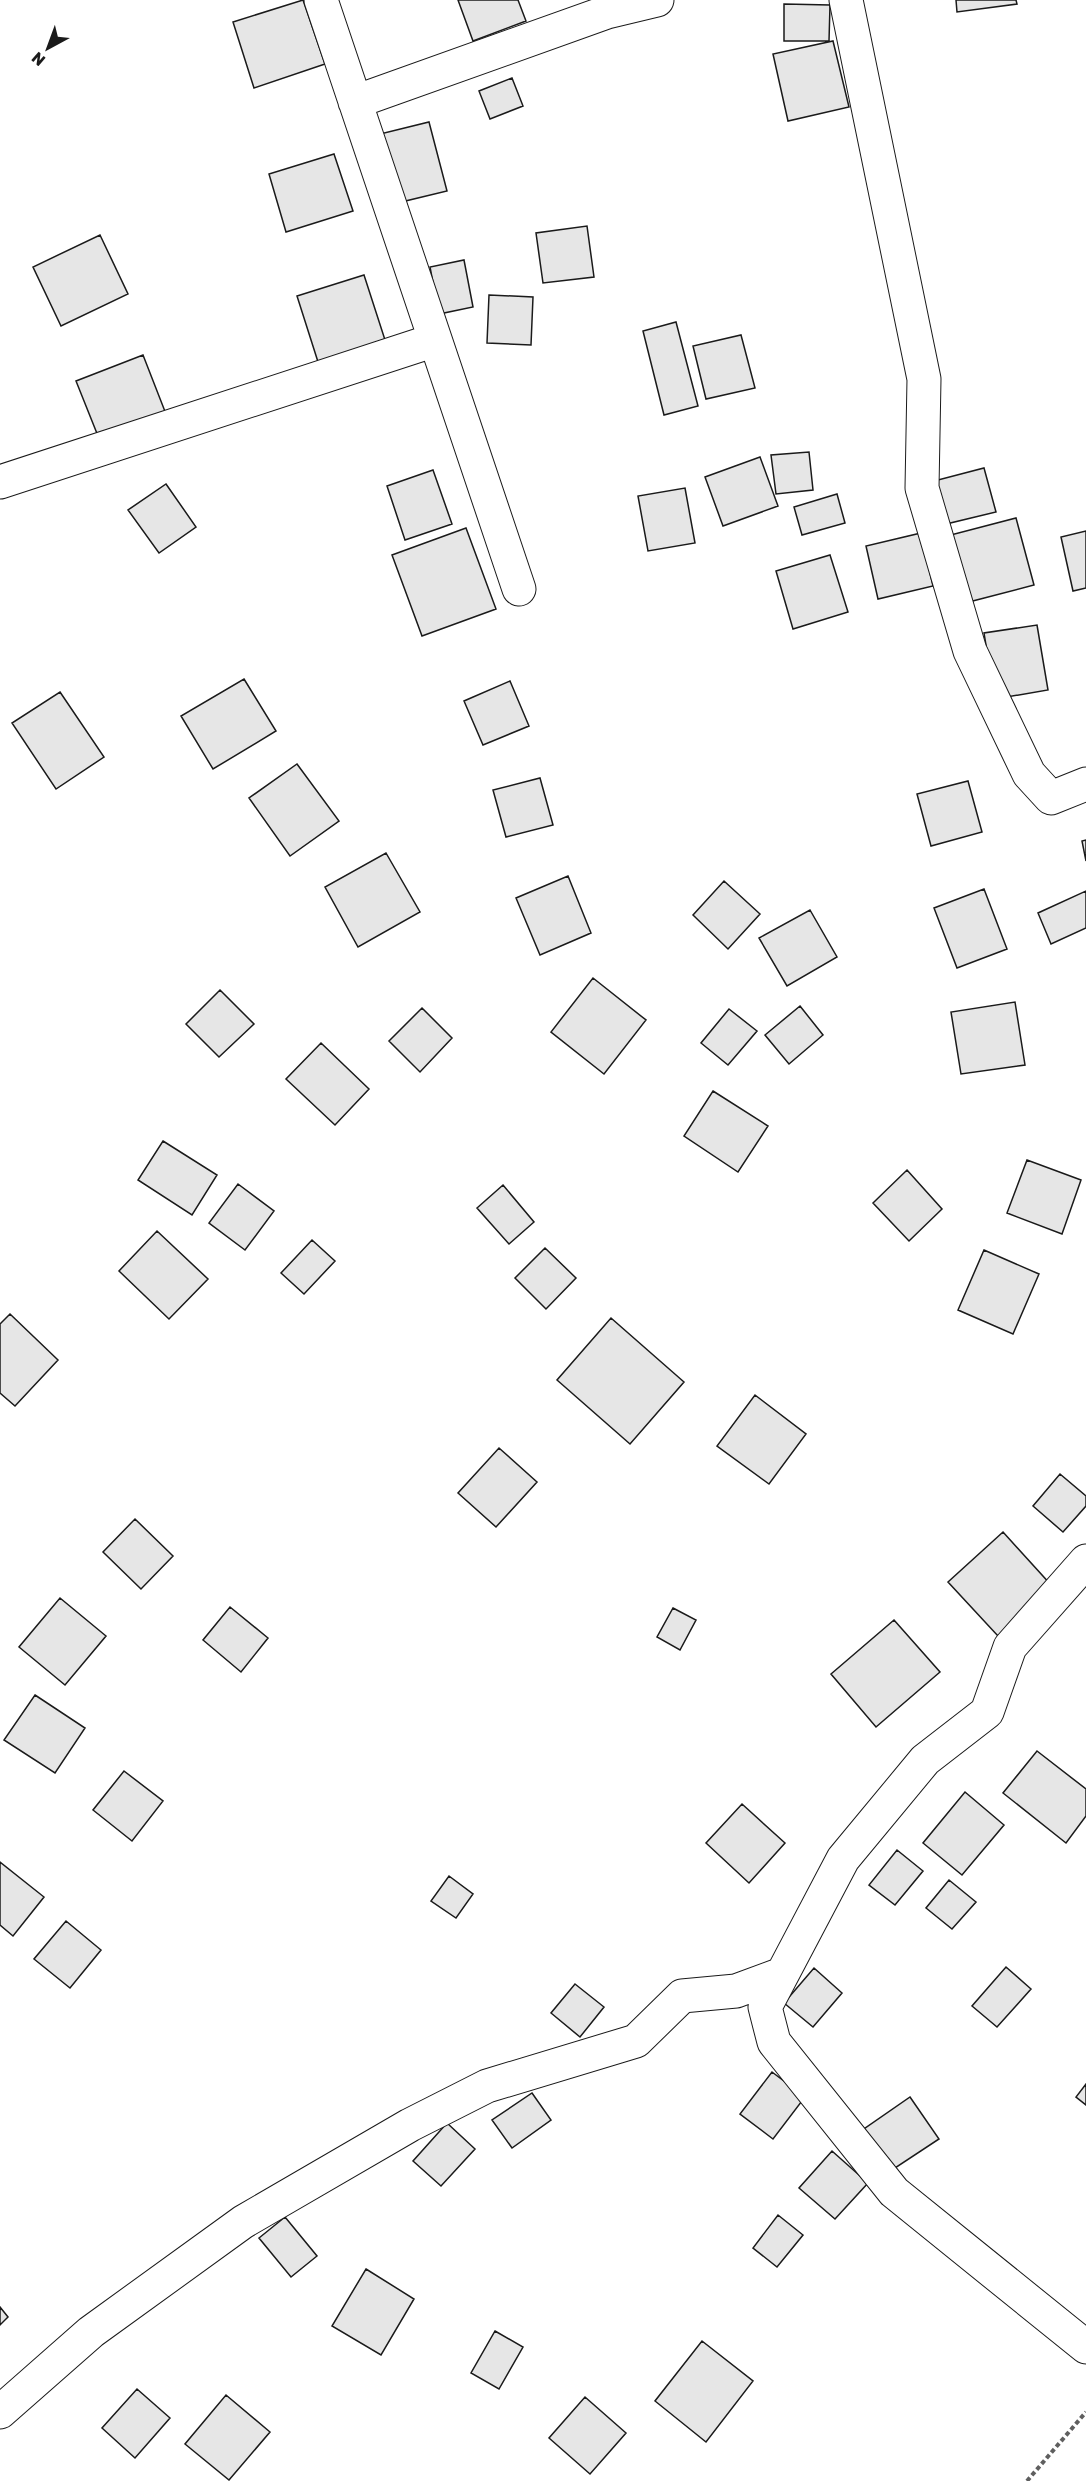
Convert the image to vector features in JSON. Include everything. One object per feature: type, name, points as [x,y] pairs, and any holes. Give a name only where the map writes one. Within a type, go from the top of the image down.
[{"type":"street","points":[[321,0],[519,589]]},
{"type":"street","points":[[355,102],[607,12],[657,0]]},
{"type":"street","points":[[846,0],[924,380],[922,488],[970,651],[1029,774],[1051,798],[1086,784]]},
{"type":"street","points":[[0,482],[435,340]]},
{"type":"street","points":[[1086,1561],[1010,1647],[987,1712],[925,1760],[843,1859],[765,2007],[774,2042],[894,2192],[1086,2347]]},
{"type":"street","points":[[0,2412],[91,2332],[243,2222],[410,2125],[487,2086],[636,2041],[682,1996],[736,1991],[782,1974]]},
{"type":"path","points":[[1027,2481],[1086,2412]]},
{"type":"building","points":[[303,0],[325,64],[254,88],[233,22]]},
{"type":"building","points":[[458,0],[518,0],[526,21],[473,41]]},
{"type":"building","points":[[956,0],[1016,0],[1017,4],[957,12]]},
{"type":"building","points":[[784,4],[830,5],[829,41],[784,41]]},
{"type":"building","points":[[833,41],[849,107],[788,121],[773,54]]},
{"type":"building","points":[[512,78],[523,106],[490,119],[479,91]]},
{"type":"building","points":[[429,122],[447,191],[397,203],[380,134]]},
{"type":"building","points":[[334,154],[353,211],[286,232],[269,174]]},
{"type":"building","points":[[587,226],[594,277],[543,283],[536,233]]},
{"type":"building","points":[[100,235],[128,294],[61,326],[33,267]]},
{"type":"building","points":[[464,260],[473,307],[439,314],[430,267]]},
{"type":"building","points":[[364,275],[386,343],[319,365],[297,296]]},
{"type":"building","points":[[489,295],[533,297],[531,345],[487,343]]},
{"type":"building","points":[[676,322],[698,406],[664,415],[643,331]]},
{"type":"building","points":[[741,335],[755,388],[706,399],[693,346]]},
{"type":"building","points":[[143,355],[166,414],[100,441],[76,381]]},
{"type":"building","points":[[809,452],[813,490],[776,494],[771,455]]},
{"type":"building","points":[[760,457],[778,506],[723,526],[705,477]]},
{"type":"building","points":[[984,468],[996,512],[946,524],[934,481]]},
{"type":"building","points":[[433,470],[452,524],[405,540],[387,486]]},
{"type":"building","points":[[166,484],[196,527],[159,553],[128,510]]},
{"type":"building","points":[[685,488],[695,543],[648,551],[638,496]]},
{"type":"building","points":[[837,494],[845,523],[802,535],[794,507]]},
{"type":"building","points":[[1016,518],[1034,585],[961,604],[943,537]]},
{"type":"building","points":[[466,528],[496,609],[422,636],[392,555]]},
{"type":"building","points":[[1086,531],[1086,588],[1073,591],[1061,537]]},
{"type":"building","points":[[921,533],[933,586],[878,599],[866,546]]},
{"type":"building","points":[[830,555],[848,612],[793,629],[776,571]]},
{"type":"building","points":[[1037,625],[1048,690],[995,699],[984,633]]},
{"type":"building","points":[[244,679],[276,731],[213,769],[181,716]]},
{"type":"building","points":[[510,681],[529,726],[483,745],[464,701]]},
{"type":"building","points":[[60,692],[104,757],[56,789],[12,723]]},
{"type":"building","points":[[297,764],[339,821],[290,856],[249,798]]},
{"type":"building","points":[[540,778],[553,825],[506,837],[493,790]]},
{"type":"building","points":[[968,781],[982,832],[931,846],[917,794]]},
{"type":"building","points":[[1086,840],[1086,861],[1082,841]]},
{"type":"building","points":[[386,853],[420,912],[358,947],[325,887]]},
{"type":"building","points":[[568,876],[591,933],[540,955],[516,898]]},
{"type":"building","points":[[724,881],[760,914],[728,949],[693,915]]},
{"type":"building","points":[[984,889],[1007,949],[957,968],[934,908]]},
{"type":"building","points":[[1086,891],[1086,928],[1051,944],[1038,913]]},
{"type":"building","points":[[810,910],[837,957],[787,986],[759,938]]},
{"type":"building","points":[[593,978],[646,1020],[604,1074],[551,1032]]},
{"type":"building","points":[[220,990],[254,1024],[219,1057],[186,1024]]},
{"type":"building","points":[[1015,1002],[1025,1065],[961,1074],[951,1012]]},
{"type":"building","points":[[800,1006],[823,1035],[789,1064],[765,1035]]},
{"type":"building","points":[[422,1008],[452,1038],[420,1072],[389,1041]]},
{"type":"building","points":[[729,1009],[757,1031],[728,1065],[701,1043]]},
{"type":"building","points":[[321,1043],[369,1089],[335,1125],[286,1079]]},
{"type":"building","points":[[713,1091],[768,1126],[738,1172],[684,1136]]},
{"type":"building","points":[[163,1141],[217,1175],[192,1215],[138,1180]]},
{"type":"building","points":[[1027,1160],[1081,1180],[1062,1234],[1007,1213]]},
{"type":"building","points":[[907,1170],[942,1209],[909,1241],[873,1203]]},
{"type":"building","points":[[238,1184],[274,1211],[245,1250],[209,1223]]},
{"type":"building","points":[[503,1185],[534,1222],[509,1244],[477,1208]]},
{"type":"building","points":[[157,1231],[208,1279],[169,1319],[119,1271]]},
{"type":"building","points":[[312,1240],[335,1261],[304,1294],[281,1273]]},
{"type":"building","points":[[545,1248],[576,1278],[546,1309],[515,1278]]},
{"type":"building","points":[[984,1250],[1039,1274],[1013,1334],[958,1310]]},
{"type":"building","points":[[10,1314],[58,1360],[15,1406],[0,1393],[0,1324]]},
{"type":"building","points":[[611,1318],[684,1382],[630,1444],[557,1380]]},
{"type":"building","points":[[755,1395],[806,1434],[769,1484],[717,1446]]},
{"type":"building","points":[[499,1448],[537,1482],[496,1527],[458,1493]]},
{"type":"building","points":[[1060,1474],[1086,1496],[1086,1506],[1063,1532],[1033,1506]]},
{"type":"building","points":[[135,1519],[173,1556],[141,1589],[103,1552]]},
{"type":"building","points":[[1003,1532],[1052,1586],[998,1636],[948,1582]]},
{"type":"building","points":[[60,1598],[106,1636],[65,1685],[19,1647]]},
{"type":"building","points":[[230,1607],[268,1638],[241,1672],[203,1640]]},
{"type":"building","points":[[673,1608],[696,1620],[680,1650],[657,1637]]},
{"type":"building","points":[[894,1620],[940,1672],[876,1727],[831,1674]]},
{"type":"building","points":[[35,1695],[85,1728],[55,1773],[4,1740]]},
{"type":"building","points":[[1037,1751],[1086,1789],[1086,1816],[1066,1843],[1003,1793]]},
{"type":"building","points":[[124,1771],[163,1801],[132,1841],[93,1810]]},
{"type":"building","points":[[965,1792],[1004,1825],[962,1875],[923,1843]]},
{"type":"building","points":[[742,1804],[785,1843],[749,1883],[706,1843]]},
{"type":"building","points":[[897,1850],[923,1871],[895,1905],[869,1885]]},
{"type":"building","points":[[0,1862],[44,1897],[13,1936],[0,1925]]},
{"type":"building","points":[[449,1876],[473,1894],[456,1918],[431,1901]]},
{"type":"building","points":[[949,1880],[976,1902],[952,1929],[926,1908]]},
{"type":"building","points":[[66,1921],[101,1950],[70,1988],[34,1959]]},
{"type":"building","points":[[1006,1967],[1031,1989],[997,2027],[972,2006]]},
{"type":"building","points":[[814,1968],[842,1993],[813,2027],[784,2003]]},
{"type":"building","points":[[575,1984],[604,2007],[580,2037],[551,2013]]},
{"type":"building","points":[[772,2072],[805,2097],[773,2139],[740,2114]]},
{"type":"building","points":[[1086,2084],[1086,2105],[1076,2097]]},
{"type":"building","points":[[532,2093],[551,2120],[512,2148],[492,2120]]},
{"type":"building","points":[[910,2097],[939,2139],[889,2172],[861,2131]]},
{"type":"building","points":[[447,2123],[475,2149],[441,2186],[413,2161]]},
{"type":"building","points":[[832,2151],[868,2183],[835,2219],[799,2188]]},
{"type":"building","points":[[778,2215],[803,2235],[777,2267],[753,2248]]},
{"type":"building","points":[[285,2217],[317,2256],[291,2277],[259,2238]]},
{"type":"building","points":[[366,2269],[414,2299],[381,2355],[332,2326]]},
{"type":"building","points":[[0,2307],[8,2317],[0,2325]]},
{"type":"building","points":[[495,2331],[523,2347],[499,2389],[471,2373]]},
{"type":"building","points":[[702,2341],[753,2381],[706,2442],[655,2401]]},
{"type":"building","points":[[137,2389],[170,2418],[135,2458],[102,2428]]},
{"type":"building","points":[[226,2395],[270,2432],[229,2480],[185,2444]]},
{"type":"building","points":[[585,2397],[626,2433],[590,2474],[549,2438]]}]
